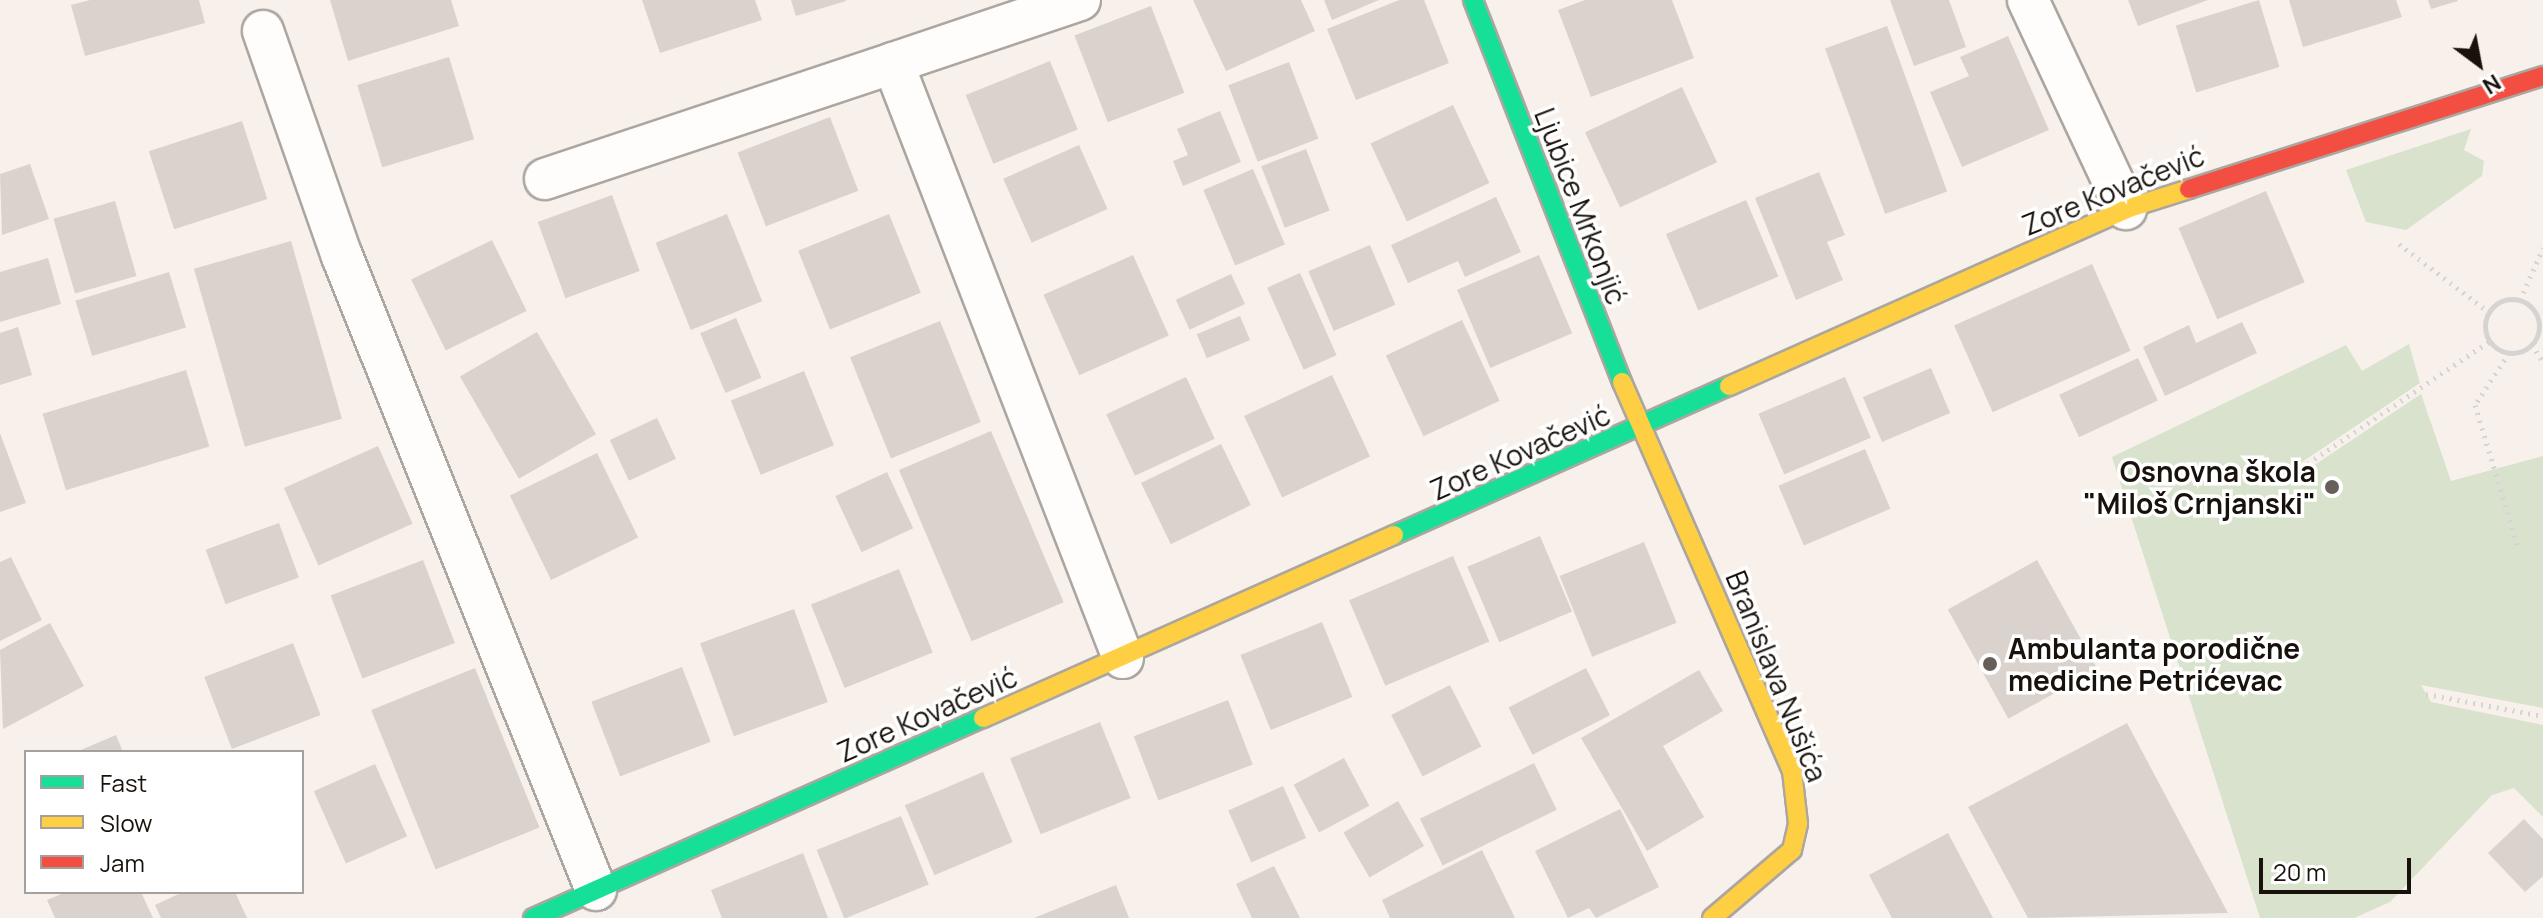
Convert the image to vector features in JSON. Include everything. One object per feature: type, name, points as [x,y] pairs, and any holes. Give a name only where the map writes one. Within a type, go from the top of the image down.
[{"type":"street","points":[[545,179],[1080,0]]},
{"type":"street","name":"Ljubice Mrkonjić","points":[[1473,0],[1585,298],[1643,429]]},
{"type":"street","points":[[2028,0],[2126,209]]},
{"type":"street","points":[[263,31],[342,256],[596,890]]},
{"type":"street","points":[[893,63],[1123,658]]},
{"type":"street","name":"Zore Kovačević","points":[[533,918],[1643,429],[2126,209],[2543,76]]},
{"type":"street","name":"Branislava Nušića","points":[[1643,429],[1792,771],[1798,803],[1792,850],[1738,903],[1712,918]]},
{"type":"path","points":[[2399,244],[2489,312]]},
{"type":"path","points":[[2520,300],[2543,248]]},
{"type":"path","points":[[2489,312],[2502,301],[2520,300],[2538,319],[2532,344],[2543,362]]},
{"type":"path","points":[[2489,312],[2490,341]]},
{"type":"path","points":[[2490,341],[2509,353]]},
{"type":"path","points":[[2301,468],[2490,341]]},
{"type":"path","points":[[2519,551],[2475,405],[2509,353],[2532,344]]},
{"type":"path","points":[[2426,694],[2543,716]]},
{"type":"green space","points":[[2471,129],[2464,150],[2484,161],[2482,176],[2406,230],[2366,222],[2346,170]]},
{"type":"green space","name":"Osnovna škola \"Miloš Crnjanski\"","points":[[2409,344],[2420,383],[2299,464],[2304,472],[2421,394],[2451,481],[2543,456],[2543,708],[2421,685],[2431,702],[2543,725],[2543,817],[2514,788],[2492,795],[2390,902],[2354,918],[2260,918],[2112,457],[2346,345],[2362,371]]},
{"type":"building","points":[[90,0],[199,0],[205,23],[85,56],[71,5]]},
{"type":"building","points":[[330,0],[451,0],[459,26],[348,61]]},
{"type":"building","points":[[642,0],[755,0],[762,20],[660,53]]},
{"type":"building","points":[[791,0],[846,0],[846,1],[796,16]]},
{"type":"building","points":[[1193,0],[1301,0],[1315,31],[1226,71]]},
{"type":"building","points":[[1324,0],[1379,0],[1332,20]]},
{"type":"building","points":[[1399,0],[1424,0],[1449,63],[1356,100],[1327,29]]},
{"type":"building","points":[[1585,0],[1672,0],[1694,58],[1591,97],[1558,10]]},
{"type":"building","points":[[1890,0],[1949,0],[1966,47],[1914,66]]},
{"type":"building","points":[[2128,0],[2208,0],[2138,26]]},
{"type":"building","points":[[2259,0],[2279,67],[2196,92],[2176,25]]},
{"type":"building","points":[[2289,0],[2396,0],[2402,17],[2303,47]]},
{"type":"building","points":[[2428,0],[2457,0],[2458,1],[2431,9]]},
{"type":"building","points":[[1151,6],[1184,93],[1108,122],[1074,35]]},
{"type":"building","points":[[1887,26],[1947,191],[1885,214],[1825,49]]},
{"type":"building","points":[[2008,36],[2049,130],[1962,167],[1930,92],[1969,76],[1960,57]]},
{"type":"building","points":[[449,57],[474,139],[382,167],[357,85]]},
{"type":"building","points":[[1050,61],[1078,130],[993,164],[966,95]]},
{"type":"building","points":[[1289,62],[1318,139],[1258,162],[1228,85]]},
{"type":"building","points":[[1682,87],[1717,162],[1620,207],[1585,132]]},
{"type":"building","points":[[1453,105],[1489,183],[1407,221],[1371,143]]},
{"type":"building","points":[[1220,111],[1241,162],[1183,186],[1173,161],[1188,155],[1177,129]]},
{"type":"building","points":[[830,117],[858,191],[766,226],[738,152]]},
{"type":"building","points":[[242,121],[267,199],[174,229],[149,151]]},
{"type":"building","points":[[1079,145],[1107,209],[1032,243],[1003,179]]},
{"type":"building","points":[[1306,149],[1330,211],[1285,228],[1261,166]]},
{"type":"building","points":[[30,164],[49,219],[2,235],[0,174]]},
{"type":"building","points":[[1253,169],[1285,244],[1235,266],[1203,190]]},
{"type":"building","points":[[1819,172],[1845,235],[1827,242],[1843,280],[1796,300],[1755,198]]},
{"type":"building","points":[[2266,191],[2305,282],[2217,319],[2179,228]]},
{"type":"building","points":[[612,195],[640,271],[565,298],[538,222]]},
{"type":"building","points":[[1496,197],[1521,252],[1465,277],[1458,261],[1408,283],[1391,245]]},
{"type":"building","points":[[1746,200],[1778,276],[1698,310],[1666,234]]},
{"type":"building","points":[[115,201],[136,276],[75,294],[53,219]]},
{"type":"building","points":[[727,214],[762,301],[691,330],[656,243]]},
{"type":"building","points":[[889,214],[921,293],[830,330],[798,251]]},
{"type":"building","points":[[492,240],[527,311],[446,350],[411,279]]},
{"type":"building","points":[[291,241],[342,419],[245,447],[194,269]]},
{"type":"building","points":[[1370,245],[1395,305],[1334,331],[1308,271]]},
{"type":"building","points":[[1133,255],[1169,335],[1079,375],[1043,295]]},
{"type":"building","points":[[1539,255],[1572,333],[1490,368],[1457,290]]},
{"type":"building","points":[[48,258],[61,304],[0,322],[0,272]]},
{"type":"building","points":[[2092,264],[2131,351],[1993,412],[1954,325]]},
{"type":"building","points":[[169,272],[186,327],[92,356],[75,301]]},
{"type":"building","points":[[1300,273],[1337,355],[1304,370],[1267,288]]},
{"type":"building","points":[[1231,274],[1245,304],[1190,330],[1176,300]]},
{"type":"building","points":[[1240,316],[1250,340],[1207,358],[1197,334]]},
{"type":"building","points":[[736,318],[761,378],[725,393],[700,333]]},
{"type":"building","points":[[1462,320],[1500,401],[1423,436],[1386,355]]},
{"type":"building","points":[[940,321],[981,422],[891,458],[850,357]]},
{"type":"building","points":[[2242,322],[2257,353],[2165,396],[2143,347],[2189,325],[2196,343]]},
{"type":"building","points":[[18,327],[32,375],[0,385],[0,333]]},
{"type":"building","points":[[537,332],[596,434],[519,479],[460,376]]},
{"type":"building","points":[[2138,358],[2158,401],[2079,437],[2059,395]]},
{"type":"building","points":[[1931,368],[1950,413],[1882,442],[1863,397]]},
{"type":"building","points":[[186,370],[209,447],[66,490],[43,414]]},
{"type":"building","points":[[804,371],[834,445],[761,475],[731,401]]},
{"type":"building","points":[[1332,375],[1370,457],[1282,498],[1244,416]]},
{"type":"building","points":[[1186,377],[1215,439],[1135,476],[1106,414]]},
{"type":"building","points":[[1845,377],[1871,438],[1784,474],[1758,414]]},
{"type":"building","points":[[657,418],[676,459],[629,481],[610,440]]},
{"type":"building","points":[[991,431],[1064,602],[972,641],[899,470]]},
{"type":"building","points":[[0,433],[26,503],[0,512]]},
{"type":"building","points":[[1221,444],[1251,505],[1171,544],[1141,483]]},
{"type":"building","points":[[378,446],[413,524],[318,566],[284,488]]},
{"type":"building","points":[[1865,449],[1890,509],[1804,546],[1778,486]]},
{"type":"building","points":[[597,453],[638,537],[551,580],[510,496]]},
{"type":"building","points":[[887,472],[913,528],[862,552],[835,496]]},
{"type":"building","points":[[279,523],[299,578],[226,604],[206,550]]},
{"type":"building","points":[[1540,536],[1572,611],[1499,642],[1467,567]]},
{"type":"building","points":[[1644,542],[1677,623],[1592,657],[1560,576]]},
{"type":"building","points":[[1453,556],[1489,642],[1385,686],[1349,600]]},
{"type":"building","points":[[11,557],[42,620],[0,641],[0,562]]},
{"type":"building","points":[[423,560],[455,643],[362,679],[331,595]]},
{"type":"building","points":[[2037,560],[2098,669],[2008,719],[1948,609]]},
{"type":"building","points":[[899,569],[933,652],[845,688],[811,605]]},
{"type":"building","points":[[794,609],[828,702],[734,736],[700,643]]},
{"type":"building","points":[[1322,622],[1352,697],[1271,730],[1240,655]]},
{"type":"building","points":[[50,623],[84,686],[3,729],[0,650]]},
{"type":"building","points":[[293,643],[321,715],[232,749],[204,677]]},
{"type":"building","points":[[682,667],[711,742],[620,776],[591,702]]},
{"type":"building","points":[[475,668],[539,827],[436,869],[371,710]]},
{"type":"building","points":[[1586,668],[1610,715],[1533,755],[1508,707]]},
{"type":"building","points":[[1699,670],[1723,711],[1663,746],[1704,817],[1647,851],[1581,738]]},
{"type":"building","points":[[1450,685],[1481,746],[1423,776],[1391,715]]},
{"type":"building","points":[[1228,700],[1253,764],[1158,801],[1134,736]]},
{"type":"building","points":[[1100,722],[1131,798],[1041,834],[1010,758]]},
{"type":"building","points":[[2127,723],[2228,913],[2028,918],[1968,807]]},
{"type":"building","points":[[116,735],[122,750],[81,750]]},
{"type":"building","points":[[1344,758],[1369,806],[1319,832],[1294,785]]},
{"type":"building","points":[[1534,763],[1557,810],[1443,865],[1420,819]]},
{"type":"building","points":[[375,764],[407,836],[346,863],[314,791]]},
{"type":"building","points":[[983,772],[1013,842],[934,875],[905,805]]},
{"type":"building","points":[[1283,786],[1306,838],[1251,862],[1228,810]]},
{"type":"building","points":[[1398,801],[1424,846],[1369,878],[1343,833]]},
{"type":"building","points":[[1620,809],[1659,887],[1596,918],[1589,908],[1568,918],[1535,851]]},
{"type":"building","points":[[901,816],[929,885],[844,918],[817,850]]},
{"type":"building","points":[[2524,819],[2543,839],[2543,876],[2525,892],[2488,853]]},
{"type":"building","points":[[1948,833],[1993,918],[1892,918],[1869,875]]},
{"type":"building","points":[[1482,850],[1515,918],[1390,918],[1382,900]]},
{"type":"building","points":[[803,853],[828,918],[722,918],[711,890]]},
{"type":"building","points":[[1274,866],[1300,918],[1252,918],[1236,884]]},
{"type":"building","points":[[1116,885],[1129,918],[1034,918]]},
{"type":"building","points":[[61,894],[142,894],[153,918],[55,918],[47,900]]},
{"type":"building","points":[[179,894],[236,894],[247,918],[161,918],[155,905]]},
{"type":"traffic: fast","points":[[1473,0],[1622,382]]},
{"type":"traffic: fast","points":[[1394,535],[1729,386]]},
{"type":"traffic: fast","points":[[533,918],[983,718]]},
{"type":"traffic: slow","points":[[1729,386],[2126,209],[2189,189]]},
{"type":"traffic: slow","points":[[1622,382],[1792,771],[1798,824],[1792,850],[1712,918]]},
{"type":"traffic: slow","points":[[983,718],[1394,535]]},
{"type":"traffic: jam","points":[[2189,189],[2543,76]]},
{"type":"place","name":"Osnovna škola \"Miloš Crnjanski\"","points":[[2332,487]]},
{"type":"place","name":"Ambulanta porodične medicine Petrićevac","points":[[1990,664]]}]
